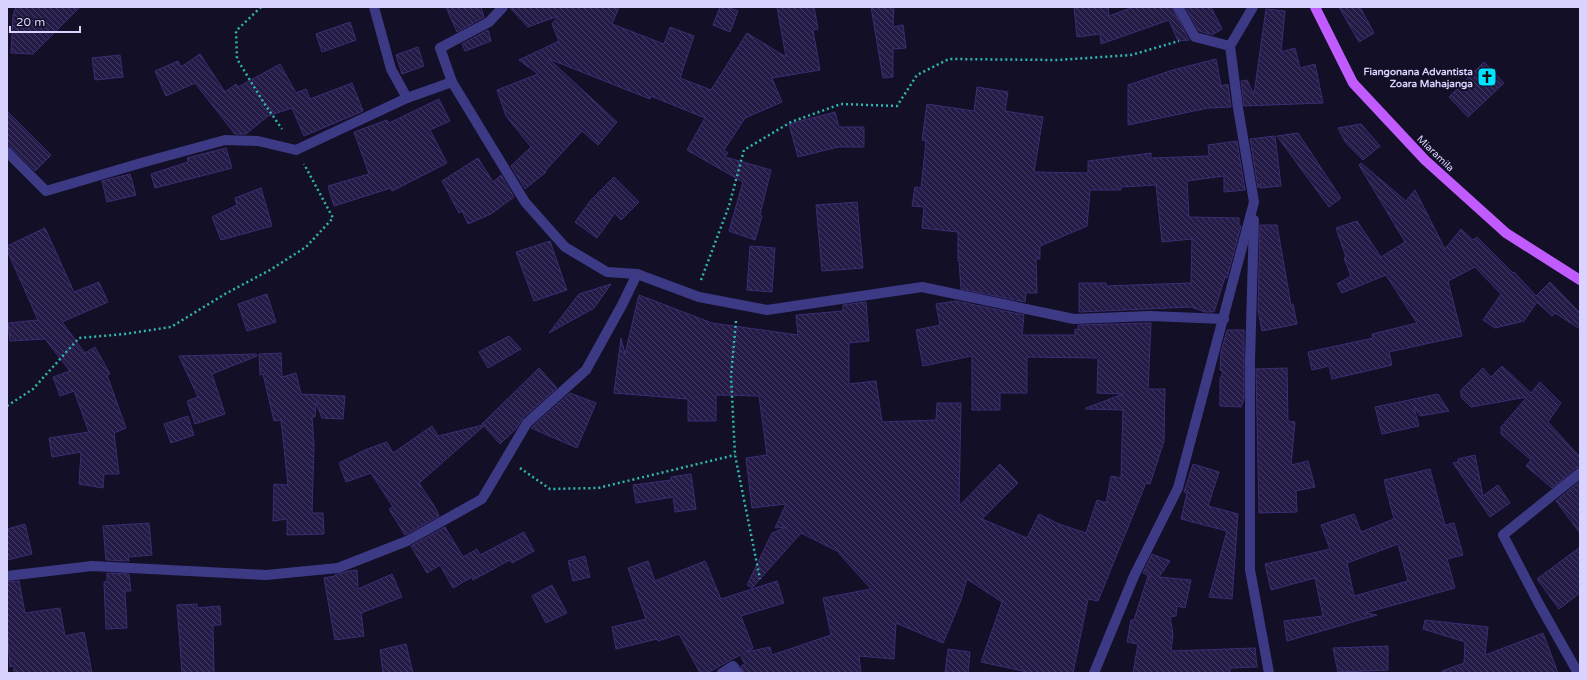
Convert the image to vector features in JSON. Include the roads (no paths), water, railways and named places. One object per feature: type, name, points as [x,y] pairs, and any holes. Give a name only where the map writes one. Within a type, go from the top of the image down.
[{"type":"main road","name":"Miaramila","points":[[1315,7],[1353,83],[1425,160],[1506,233],[1580,280]]},
{"type":"street","points":[[374,7],[391,69],[407,98]]},
{"type":"street","points":[[503,7],[489,22],[440,48],[452,82],[525,202],[565,247],[607,272],[637,274],[699,297],[767,310],[922,287],[1074,319],[1150,316],[1224,319]]},
{"type":"street","points":[[1178,7],[1195,37],[1230,46]]},
{"type":"street","points":[[1253,7],[1230,46],[1238,108],[1254,202],[1250,360],[1250,570],[1269,673]]},
{"type":"street","points":[[7,152],[46,191],[225,140],[258,141],[296,150],[407,98],[452,82]]},
{"type":"street","points":[[1094,673],[1134,576],[1178,488],[1254,202]]},
{"type":"street","points":[[7,576],[92,566],[266,575],[338,568],[407,541],[482,499],[527,423],[586,370],[637,274]]},
{"type":"street","points":[[1578,673],[1539,604],[1503,535],[1580,473]]},
{"type":"street","points":[[722,673],[733,666],[738,673]]},
{"type":"place","name":"Fiangonana Advantista Zoara Mahajanga","points":[[1487,77]]}]
